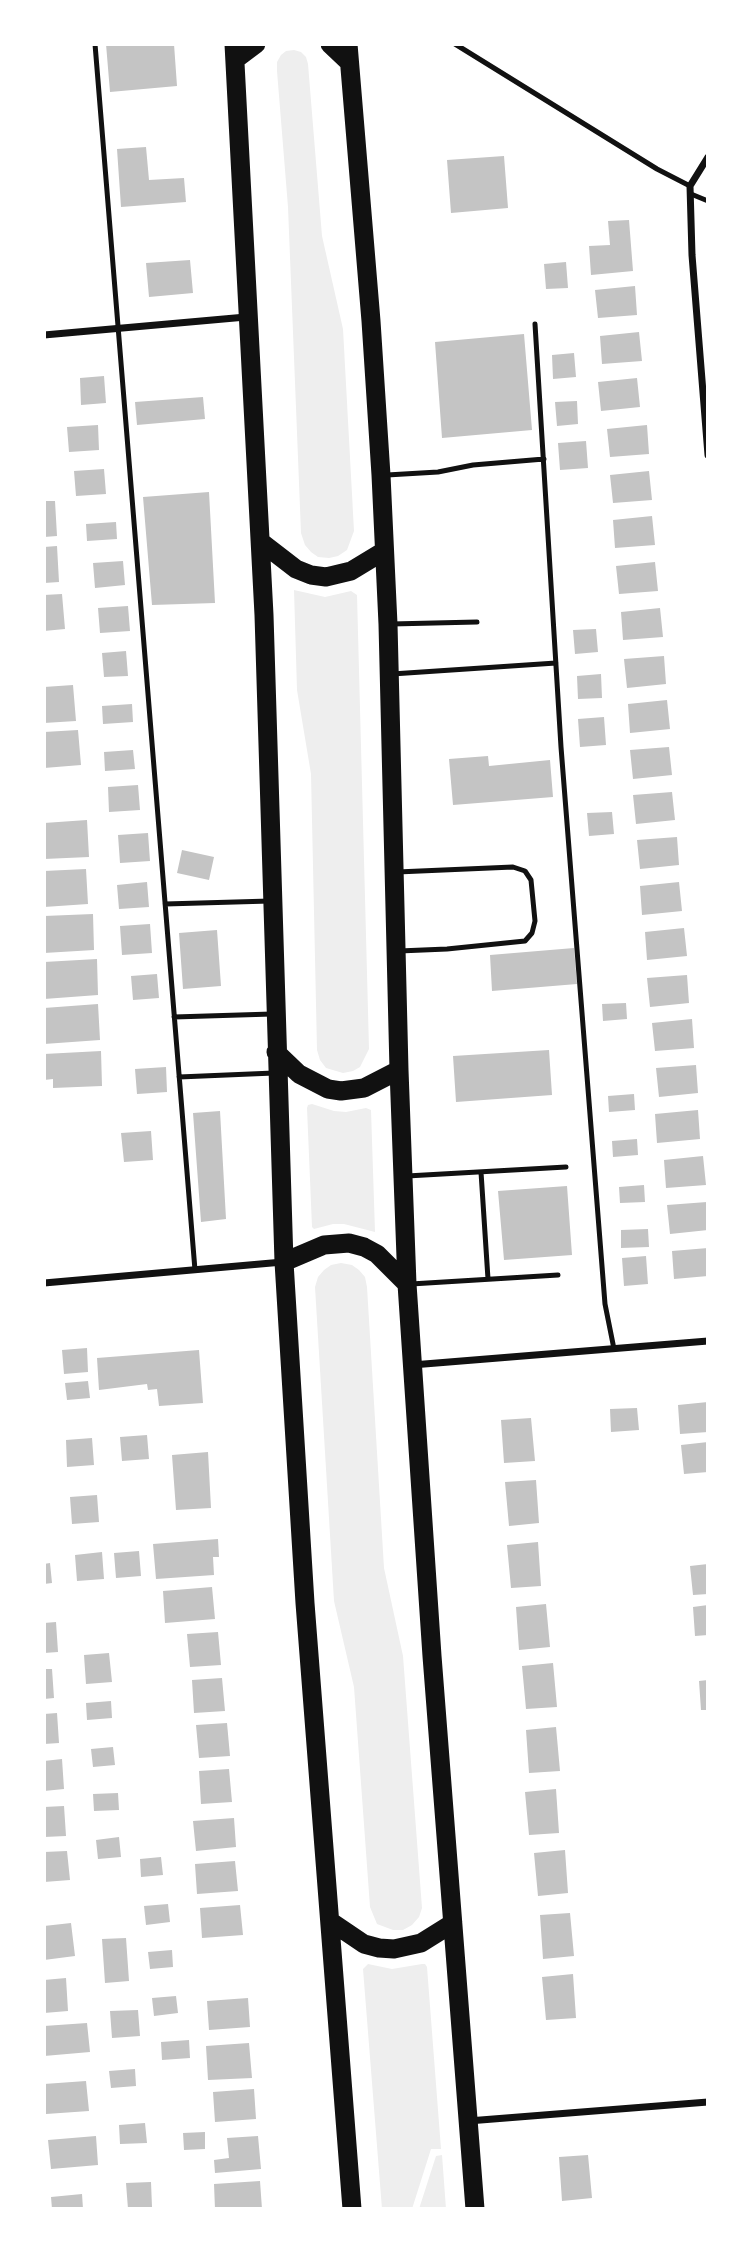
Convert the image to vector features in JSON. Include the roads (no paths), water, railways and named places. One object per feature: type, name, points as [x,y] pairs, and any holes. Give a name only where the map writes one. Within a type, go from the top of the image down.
[{"type":"highway","points":[[256,44],[235,51],[261,542],[284,1262],[305,1603],[352,2209]]},
{"type":"highway","points":[[331,44],[349,53],[371,321],[381,475],[389,674],[407,1284],[430,1630],[475,2209]]},
{"type":"highway","points":[[261,542],[296,569],[326,577],[351,571],[384,551]]},
{"type":"highway","points":[[276,1052],[314,1084],[341,1091],[364,1088],[399,1070]]},
{"type":"highway","points":[[284,1262],[324,1245],[349,1243],[377,1254],[407,1284]]},
{"type":"highway","points":[[330,1921],[364,1944],[394,1949],[421,1943],[453,1923]]},
{"type":"street","points":[[708,157],[690,190],[692,255],[708,455]]},
{"type":"street","points":[[44,335],[250,317]]},
{"type":"street","points":[[44,1283],[284,1262]]},
{"type":"street","points":[[412,1365],[708,1341]]},
{"type":"street","points":[[468,2120],[708,2102]]},
{"type":"lane","points":[[95,44],[195,1270]]},
{"type":"lane","points":[[455,44],[708,201]]},
{"type":"lane","points":[[535,324],[556,663],[605,1304],[614,1349]]},
{"type":"lane","points":[[381,475],[438,472],[473,465],[544,459]]},
{"type":"lane","points":[[387,624],[478,622]]},
{"type":"lane","points":[[389,674],[556,663]]},
{"type":"lane","points":[[393,872],[513,867],[524,871],[531,880],[535,921],[525,941],[396,951]]},
{"type":"lane","points":[[164,904],[272,901]]},
{"type":"lane","points":[[174,1017],[275,1014]]},
{"type":"lane","points":[[179,1077],[277,1073]]},
{"type":"lane","points":[[404,1176],[566,1167]]},
{"type":"lane","points":[[481,1172],[488,1279]]},
{"type":"lane","points":[[407,1284],[558,1275]]}]
